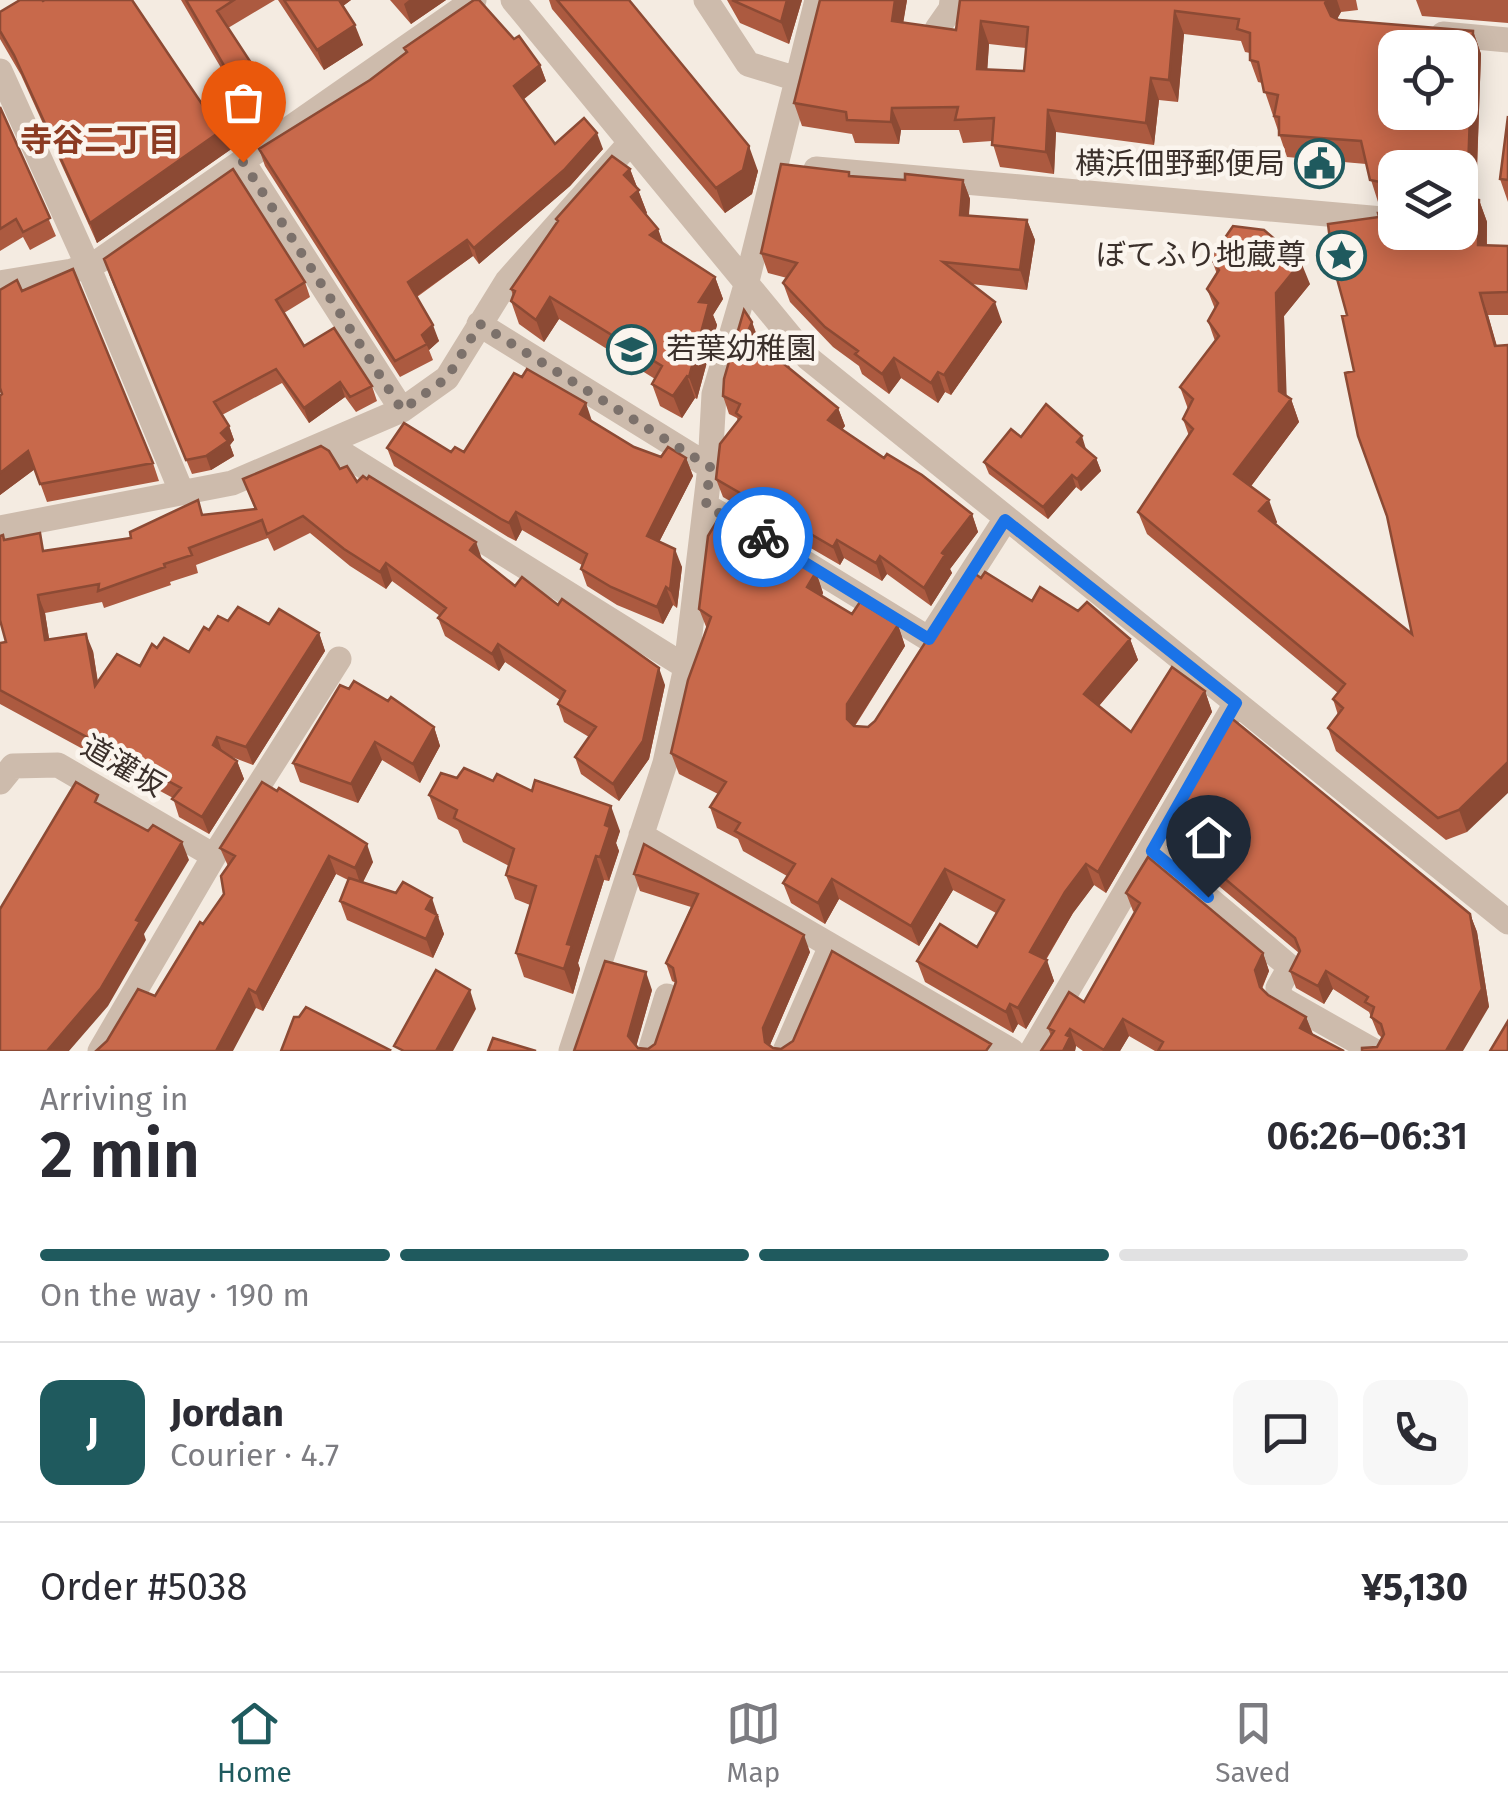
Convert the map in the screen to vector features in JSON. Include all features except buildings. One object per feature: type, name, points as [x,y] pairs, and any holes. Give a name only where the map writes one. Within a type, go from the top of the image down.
[{"type":"street","points":[[0,282],[88,266],[474,0]]},
{"type":"street","points":[[513,0],[808,358],[1508,922]]},
{"type":"street","points":[[706,0],[748,64],[798,79]]},
{"type":"street","points":[[572,1051],[665,763],[686,666],[706,506],[714,394],[746,284],[817,0]]},
{"type":"street","points":[[937,30],[952,8],[952,0]]},
{"type":"street","points":[[1478,37],[1508,40]]},
{"type":"street","points":[[0,71],[88,266],[182,493]]},
{"type":"street","points":[[0,528],[232,483],[402,410],[447,378],[507,281],[630,143]]},
{"type":"street","points":[[243,162],[402,410]]},
{"type":"street","points":[[776,166],[1378,219]]},
{"type":"street","points":[[480,324],[710,467]]},
{"type":"street","points":[[326,442],[686,666]]},
{"type":"street","points":[[706,506],[771,542],[924,647],[1005,520]]},
{"type":"street","points":[[100,1051],[214,856],[339,658]]},
{"type":"street","points":[[1032,1051],[1236,703]]},
{"type":"street","name":"道灌坂","points":[[0,782],[13,766],[58,765],[214,856]]},
{"type":"street","points":[[640,835],[1012,1051]]},
{"type":"street","points":[[1152,851],[1290,967],[1278,988],[1282,998],[1374,1051]]},
{"type":"street","points":[[785,1051],[831,946]]},
{"type":"street","points":[[650,1051],[667,996]]},
{"type":"way so far","points":[[243,162],[402,410],[447,378],[480,324],[710,467],[706,506],[763,537]]},
{"type":"place","name":"横浜佃野郵便局","points":[[1320,164]]},
{"type":"place","name":"ぼてふり地蔵尊","points":[[1341,255]]},
{"type":"place","name":"若葉幼稚園","points":[[631,349]]},
{"type":"district","name":"寺谷二丁目","points":[[100,140]]},
{"type":"route","points":[[763,537],[929,639],[1005,520],[1236,703],[1152,851],[1208,897]]}]
